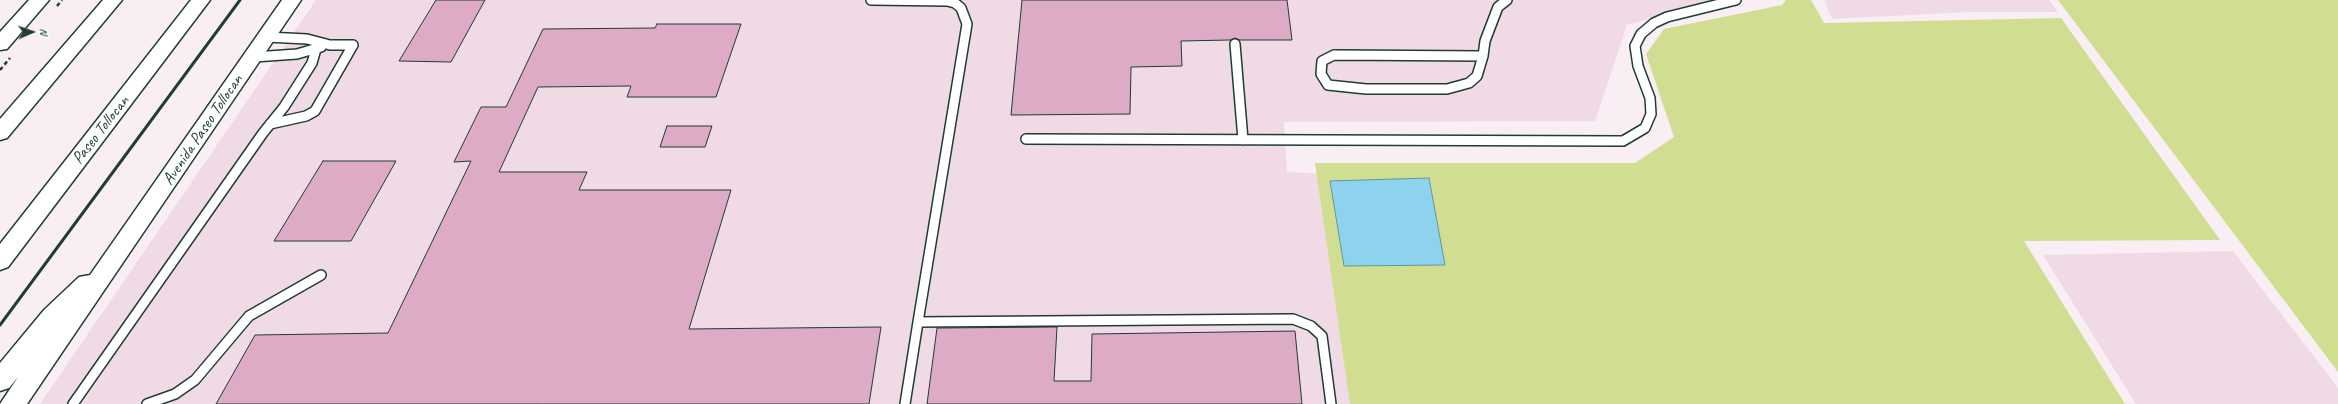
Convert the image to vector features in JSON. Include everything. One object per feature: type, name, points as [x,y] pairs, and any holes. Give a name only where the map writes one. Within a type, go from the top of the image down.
[{"type":"main road","points":[[0,44],[40,0]]},
{"type":"main road","points":[[0,134],[113,0]]},
{"type":"main road","name":"Paseo Tollocan","points":[[0,261],[201,0]]},
{"type":"main road","name":"Avenida Paseo Tollocan","points":[[13,404],[114,261],[292,0]]},
{"type":"main road","name":"Avenida Paseo Tollocan","points":[[0,380],[52,317],[76,292],[114,261]]},
{"type":"lane","points":[[871,0],[947,1],[955,3],[961,8],[967,24],[905,404]]},
{"type":"lane","points":[[1483,56],[1334,55],[1322,61],[1321,74],[1328,85],[1366,89],[1447,89],[1469,83],[1477,76],[1483,56],[1485,41],[1498,8],[1507,0]]},
{"type":"lane","points":[[1026,139],[1623,142],[1645,128],[1651,114],[1650,98],[1638,66],[1635,46],[1641,34],[1654,23],[1667,17],[1736,0]]},
{"type":"lane","points":[[267,37],[307,39],[323,45]]},
{"type":"lane","points":[[1235,44],[1243,140]]},
{"type":"lane","points":[[73,404],[270,124],[323,45]]},
{"type":"lane","points":[[254,57],[297,54],[323,45],[353,45],[315,111],[306,116],[270,124]]},
{"type":"lane","points":[[147,404],[175,394],[195,380],[231,335],[249,316],[321,275]]},
{"type":"lane","points":[[918,322],[1293,320],[1312,326],[1322,336],[1331,404]]},
{"type":"shaded area","points":[[316,0],[1718,0],[1627,25],[1595,121],[1284,122],[1287,172],[1330,174],[1362,404],[40,404]]},
{"type":"shaded area","points":[[1824,0],[2049,0],[2058,12],[1968,12],[1832,19]]},
{"type":"shaded area","points":[[2233,251],[2338,388],[2338,404],[2136,404],[2043,255]]},
{"type":"green space","points":[[1786,0],[1811,0],[1824,23],[2061,18],[2220,240],[2024,241],[2125,404],[1350,404],[1315,163],[1635,163],[1674,137],[1646,54],[1664,29],[1782,5]]},
{"type":"green space","points":[[2058,0],[2338,0],[2338,372]]},
{"type":"water","points":[[1429,178],[1445,265],[1344,266],[1330,181]]},
{"type":"building","points":[[436,0],[485,0],[451,62],[399,61]]},
{"type":"building","points":[[1022,0],[1287,0],[1292,40],[1240,40],[1235,38],[1230,40],[1181,41],[1182,66],[1131,67],[1130,114],[1011,115]]},
{"type":"building","points":[[657,24],[741,24],[716,97],[627,97],[631,86],[538,87],[499,172],[587,172],[579,190],[731,190],[689,329],[881,327],[869,404],[216,404],[255,335],[388,333],[471,161],[454,162],[481,107],[506,107],[543,29],[655,28]]},
{"type":"building","points":[[667,126],[712,126],[705,147],[660,147]]},
{"type":"building","points":[[323,161],[396,161],[351,241],[274,241]]},
{"type":"building","points":[[1057,327],[1054,381],[1091,381],[1092,334],[1295,331],[1302,404],[927,404],[937,328]]},
{"type":"railway","points":[[0,325],[240,0]]}]
